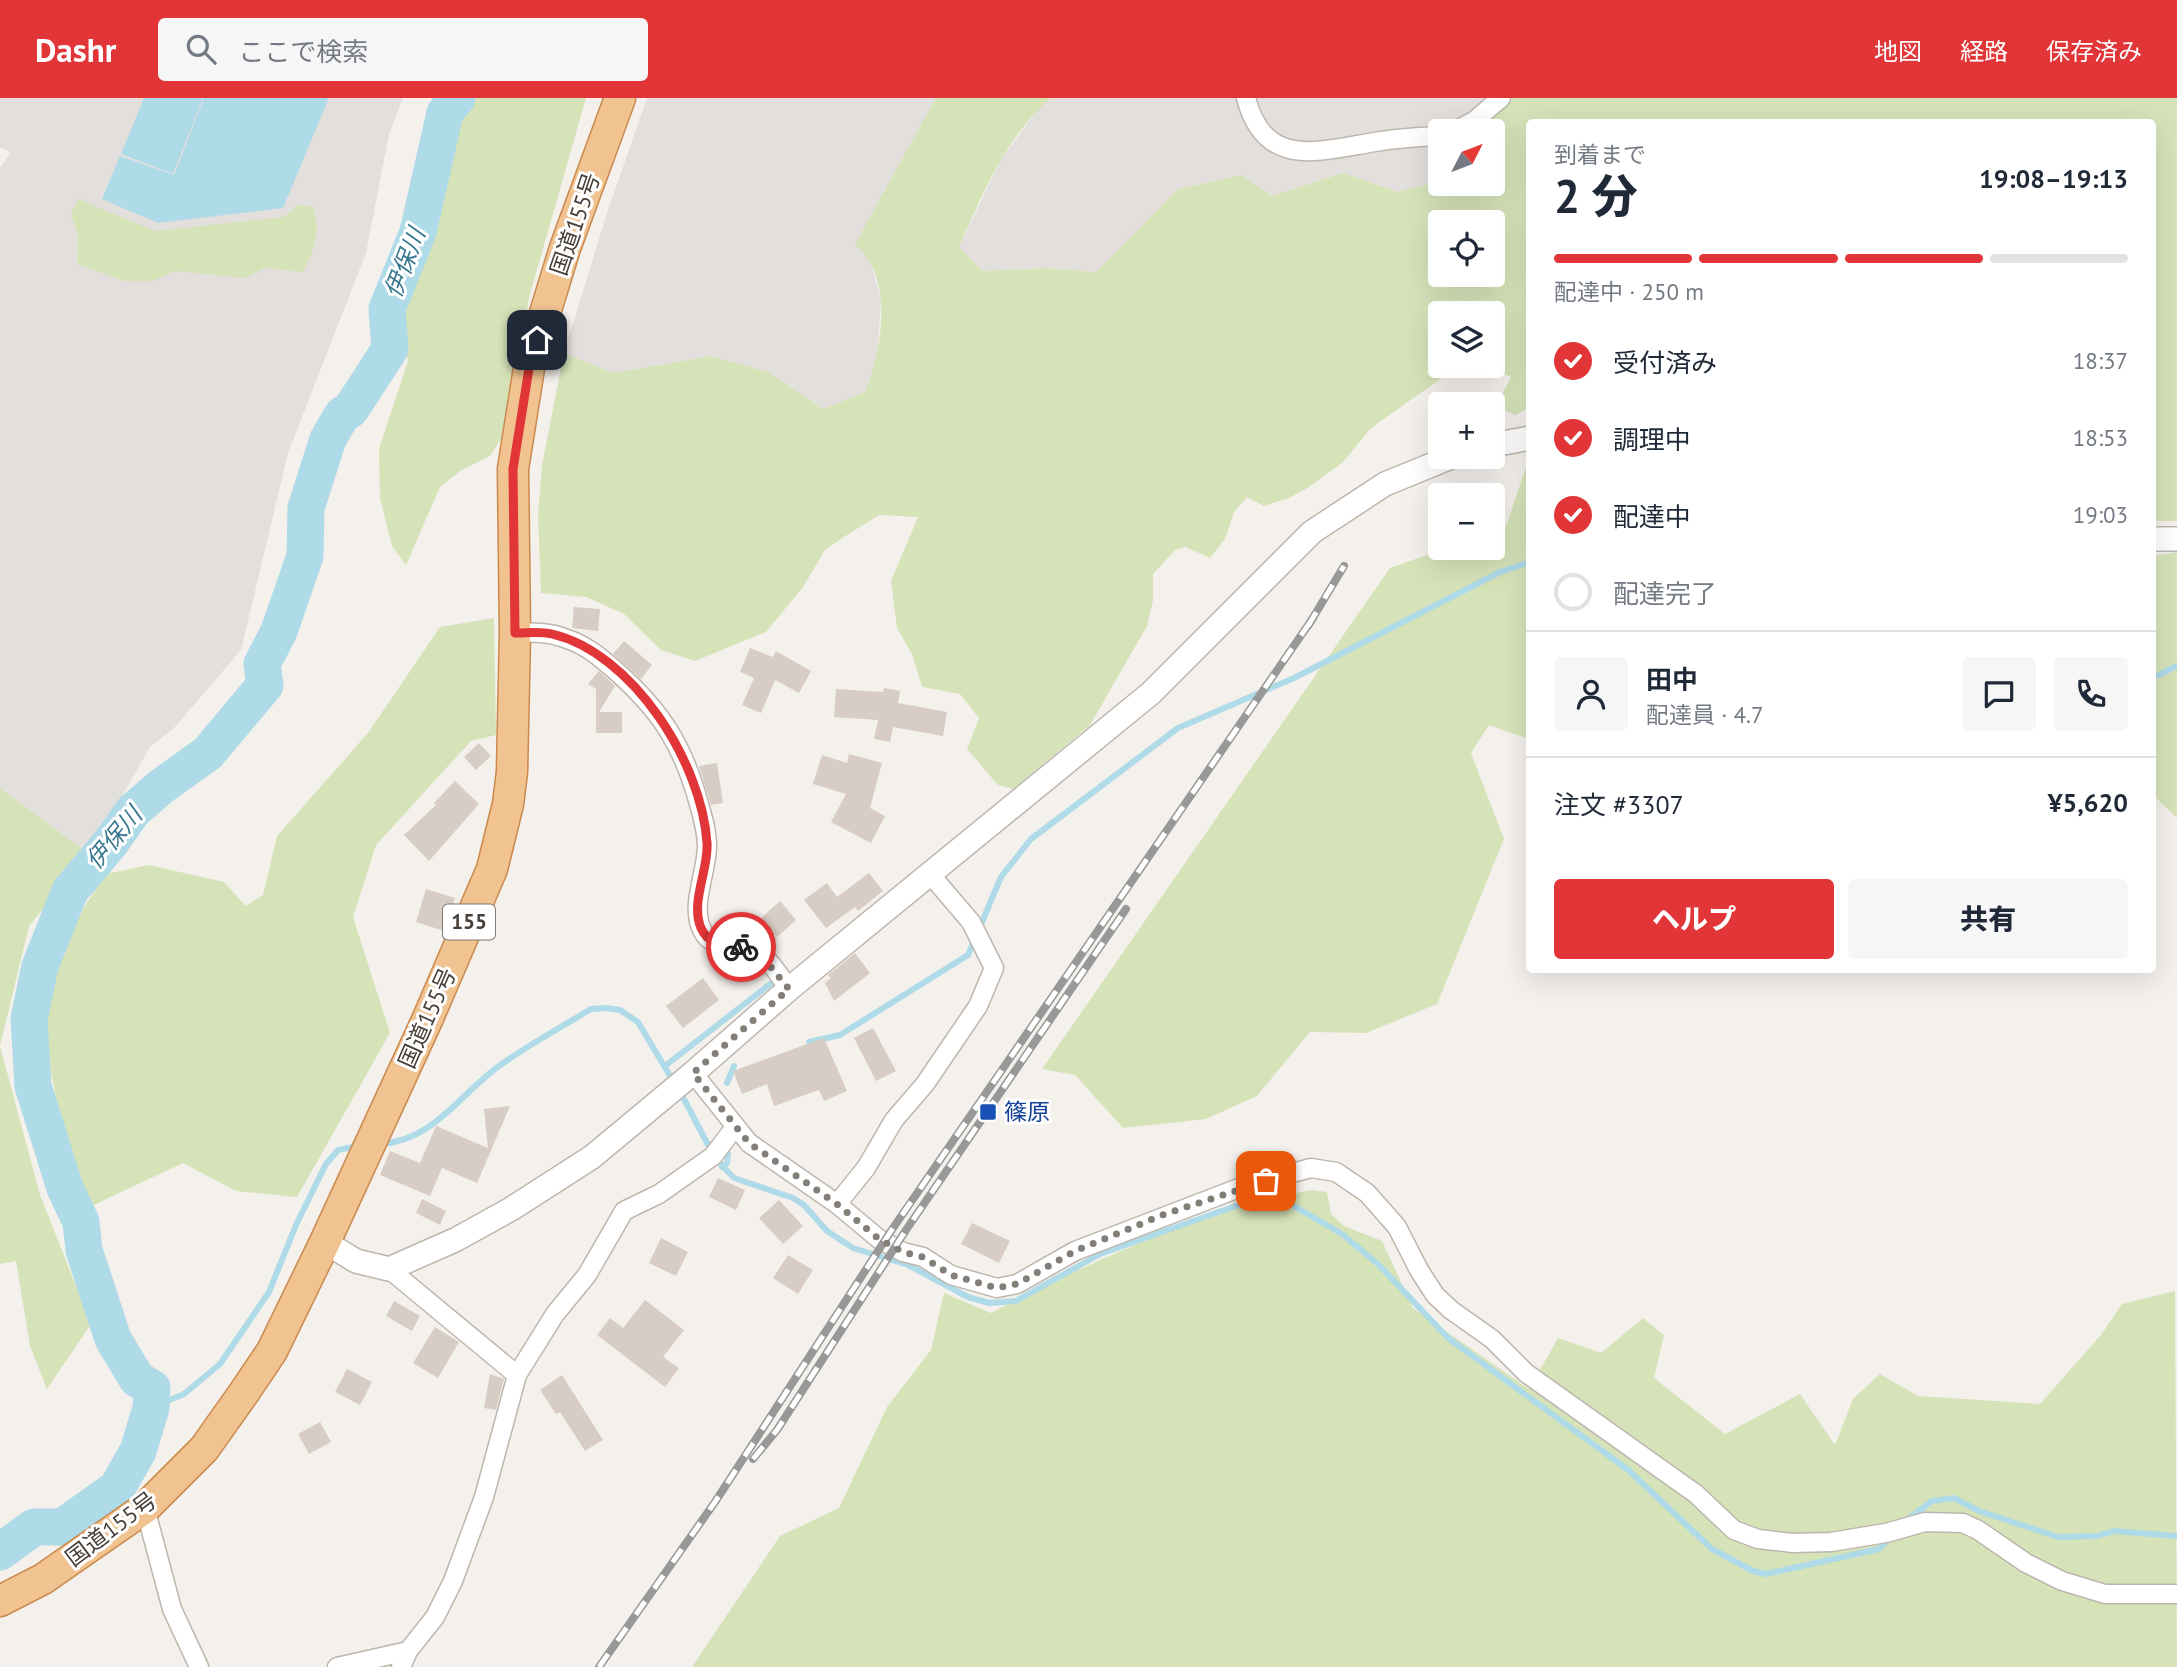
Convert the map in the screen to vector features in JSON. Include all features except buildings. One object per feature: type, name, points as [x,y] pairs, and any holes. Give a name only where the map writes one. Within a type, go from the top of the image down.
[{"type":"highway","name":"国道155号","points":[[0,1601],[43,1579],[145,1508],[204,1448],[272,1351],[428,1018],[492,869],[508,804],[515,633],[513,469],[530,362],[565,248],[620,98]]},
{"type":"street","points":[[1246,98],[1258,127],[1273,144],[1299,152],[1322,152],[1392,139],[1428,137]]},
{"type":"street","points":[[1476,119],[1501,98]]},
{"type":"street","points":[[1505,443],[1526,439]]},
{"type":"street","points":[[388,1269],[456,1240],[511,1209],[592,1157],[789,989],[1151,693],[1312,532],[1385,484],[1428,466]]},
{"type":"street","points":[[2156,539],[2177,539]]},
{"type":"street","points":[[515,633],[550,633],[585,647],[599,656],[651,704],[681,753],[705,826],[707,846],[699,903],[701,929],[707,939],[717,945],[751,949],[760,954],[789,989]]},
{"type":"street","points":[[837,1204],[866,1168],[894,1120],[925,1084],[978,1006],[994,968],[971,922],[930,874]]},
{"type":"street","points":[[693,1073],[749,1143],[837,1204],[879,1239],[903,1252],[923,1257],[951,1275],[997,1288],[1017,1284],[1100,1240],[1244,1186],[1311,1168],[1335,1172],[1367,1193],[1397,1227],[1435,1295],[1451,1310],[1492,1339],[1526,1373],[1696,1494],[1734,1530],[1758,1539],[1831,1542],[1886,1533],[1925,1522],[1963,1522],[2026,1563],[2062,1581],[2105,1594],[2177,1594]]},
{"type":"street","points":[[337,1667],[405,1659],[435,1617],[453,1581],[484,1497],[517,1375],[555,1314],[587,1275],[624,1211],[659,1194],[713,1156],[735,1127]]},
{"type":"street","points":[[325,1242],[356,1261],[388,1269],[517,1375]]},
{"type":"street","points":[[145,1508],[172,1609],[199,1667]]},
{"type":"shaded area","points":[[0,98],[403,98],[389,134],[366,253],[288,453],[241,650],[174,728],[150,747],[89,854],[0,788],[0,168],[11,152],[0,147]]},
{"type":"shaded area","points":[[647,98],[936,98],[915,138],[872,266],[881,301],[877,362],[865,392],[823,409],[768,372],[711,356],[613,373],[564,353],[606,216]]},
{"type":"shaded area","points":[[1051,98],[1515,98],[1490,119],[1428,119],[1428,184],[1398,192],[1342,173],[1272,196],[1241,175],[1178,189],[1097,272],[1045,268],[982,271],[959,247],[1001,159],[1039,108]]},
{"type":"green space","points":[[470,98],[586,98],[529,298],[507,430],[490,456],[460,471],[440,487],[406,565],[392,546],[380,498],[379,449],[408,361],[395,315],[439,192],[450,139],[459,113]]},
{"type":"green space","points":[[936,98],[1051,98],[1035,113],[1008,148],[986,187],[959,247],[982,271],[1045,268],[1096,272],[1178,189],[1241,175],[1272,196],[1343,173],[1398,192],[1428,184],[1428,196],[1505,196],[1505,119],[1490,119],[1515,98],[2177,98],[2177,521],[2156,521],[2156,119],[1526,119],[1526,410],[1515,415],[1505,410],[1503,392],[1511,377],[1505,374],[1505,301],[1428,301],[1428,378],[1442,378],[1371,428],[1343,462],[1309,487],[1289,498],[1264,506],[1247,497],[1234,512],[1225,539],[1210,558],[1185,547],[1175,550],[1153,574],[1153,600],[1147,626],[1090,725],[1013,789],[998,785],[967,749],[979,718],[960,694],[922,687],[912,654],[897,628],[891,581],[918,517],[879,515],[844,537],[825,550],[803,587],[766,632],[695,661],[661,650],[624,614],[586,597],[541,593],[538,515],[542,465],[564,353],[613,373],[711,356],[768,372],[823,409],[865,392],[875,362],[881,313],[872,266],[855,244]]},
{"type":"green space","points":[[78,199],[155,231],[284,217],[299,204],[314,208],[316,233],[303,272],[265,268],[244,278],[175,271],[152,281],[124,281],[77,264],[78,237],[71,214]]},
{"type":"green space","points":[[1526,467],[1526,738],[1489,725],[1471,753],[1504,839],[1437,1004],[1366,1033],[1310,1032],[1257,1096],[1206,1119],[1123,1128],[1075,1075],[1042,1069],[1390,568],[1428,555],[1428,560],[1505,560],[1505,527]]},
{"type":"green space","points":[[2177,552],[2177,818],[2156,798],[2156,556]]},
{"type":"green space","points":[[494,618],[496,735],[471,741],[376,845],[353,917],[390,1033],[297,1197],[236,1191],[183,1163],[85,1209],[62,1129],[45,1040],[56,949],[106,874],[149,865],[224,882],[246,906],[263,895],[277,836],[368,733],[440,627]]},
{"type":"green space","points":[[0,788],[89,854],[29,926],[0,1046]]},
{"type":"green space","points":[[0,1046],[40,1195],[91,1324],[47,1389],[30,1346],[16,1261],[0,1264]]},
{"type":"green space","points":[[1311,1190],[1327,1192],[1331,1214],[1344,1226],[1382,1241],[1413,1308],[1529,1389],[1558,1338],[1601,1353],[1643,1318],[1664,1335],[1654,1378],[1725,1434],[1800,1394],[1835,1445],[1853,1399],[1880,1374],[1918,1396],[2040,1404],[2101,1335],[2122,1304],[2175,1291],[2177,1667],[692,1667],[780,1536],[839,1508],[887,1407],[931,1350],[944,1293],[991,1313],[1107,1257],[1187,1224],[1269,1199]]},
{"type":"water","points":[[144,98],[203,98],[173,174],[121,154]]},
{"type":"water","points":[[204,98],[329,98],[283,208],[158,223],[102,199],[120,156],[174,175]]},
{"type":"waterway","name":"伊保川","points":[[0,1552],[34,1527],[62,1527],[117,1488],[138,1451],[151,1408],[152,1388],[137,1379],[113,1339],[84,1250],[81,1222],[65,1188],[33,1086],[29,1019],[40,966],[70,891],[133,811],[208,753],[265,685],[262,664],[279,631],[305,556],[306,508],[328,439],[390,349],[387,309],[418,232],[445,113],[457,98]]},
{"type":"waterway","points":[[809,1042],[840,1035],[968,955],[1001,877],[1031,839],[1178,728],[1294,678],[1500,572],[1526,563]]},
{"type":"waterway","points":[[2156,676],[2177,666]]},
{"type":"waterway","points":[[665,1066],[779,977]]},
{"type":"waterway","points":[[380,1144],[399,1141],[430,1126],[499,1066],[591,1009],[620,1010],[638,1022],[715,1158],[734,1178],[793,1198],[804,1205],[827,1231],[853,1248],[908,1265],[968,1297],[989,1303],[1016,1301],[1100,1254],[1241,1204],[1285,1201],[1342,1234],[1379,1265],[1448,1338],[1627,1469],[1712,1549],[1753,1571],[1766,1574],[1879,1549],[1890,1538]]},
{"type":"waterway","points":[[727,1083],[734,1066]]},
{"type":"waterway","points":[[151,1408],[184,1394],[220,1364],[269,1292],[296,1225],[326,1164],[338,1150],[358,1146]]},
{"type":"waterway","points":[[722,1167],[727,1163],[728,1154]]},
{"type":"waterway","points":[[1904,1522],[1932,1501],[1954,1498],[1979,1511],[2058,1537],[2098,1536],[2114,1531],[2177,1536]]},
{"type":"railway","points":[[1308,626],[1344,566]]},
{"type":"railway","points":[[599,1667],[715,1502],[891,1231],[1313,618]]},
{"type":"railway","points":[[753,1459],[777,1430],[906,1230],[1126,909]]},
{"type":"way so far","points":[[741,947],[760,954],[789,989],[693,1073],[749,1143],[837,1204],[879,1239],[903,1252],[923,1257],[951,1275],[997,1288],[1017,1284],[1075,1251],[1165,1214],[1266,1181]]},
{"type":"place","name":"篠原","points":[[988,1112]]},
{"type":"route","points":[[537,340],[530,362],[513,469],[515,633],[550,633],[585,647],[599,656],[651,704],[681,753],[705,826],[707,846],[698,919],[701,929],[707,939],[717,945],[741,947]]}]
